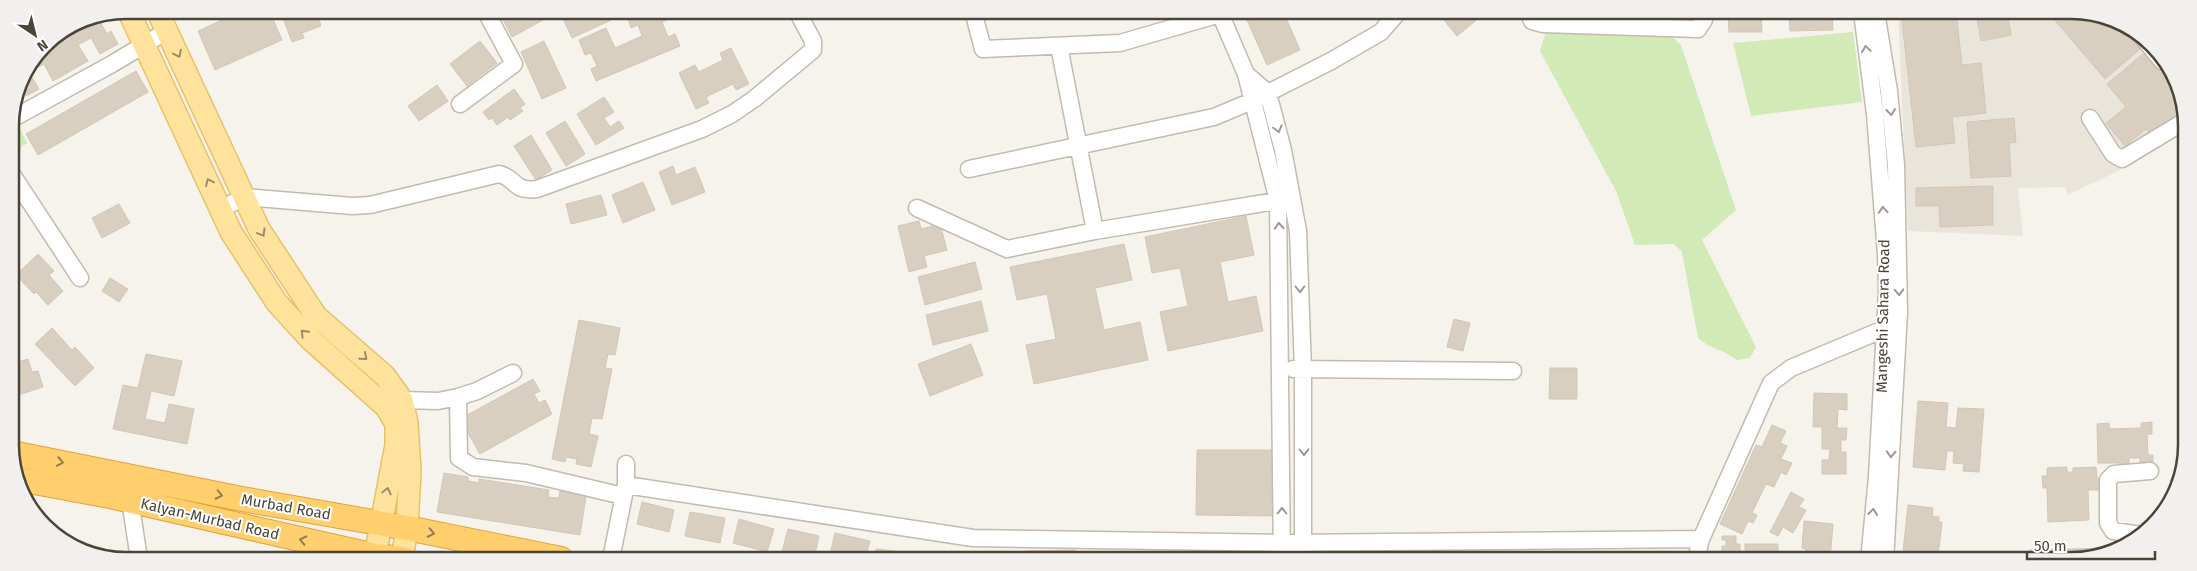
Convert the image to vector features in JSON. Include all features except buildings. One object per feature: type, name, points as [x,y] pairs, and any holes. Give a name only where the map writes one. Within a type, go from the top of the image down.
[{"type":"highway","name":"Murbad Road","points":[[19,454],[129,475],[242,500],[407,528],[526,552]]},
{"type":"highway","name":"Kalyan-Murbad Road","points":[[24,480],[110,496],[356,552]]},
{"type":"main road","points":[[132,19],[231,232],[277,303],[310,339],[386,407],[396,424],[396,445],[375,552]]},
{"type":"main road","points":[[162,19],[260,229],[316,316],[385,376],[402,400],[407,423],[410,471],[407,528],[403,552]]},
{"type":"main road","points":[[332,358],[346,342]]},
{"type":"street","points":[[460,104],[514,64],[490,19]]},
{"type":"street","points":[[221,209],[244,197],[352,206],[370,205],[498,174],[504,175],[518,188],[526,190],[538,189],[702,129],[732,114],[754,99],[813,50],[813,40],[801,19]]},
{"type":"street","points":[[975,19],[982,49],[1120,43],[1200,19]]},
{"type":"street","points":[[1223,19],[1246,74],[1252,101],[1285,200],[1298,231],[1303,369],[1303,552]]},
{"type":"street","points":[[969,169],[1214,117],[1252,101],[1331,61],[1381,32],[1393,19]]},
{"type":"street","points":[[1531,19],[1543,24],[1698,29],[1704,19]]},
{"type":"street","name":"Mangeshi Sahara Road","points":[[1863,19],[1876,123],[1886,246],[1886,290],[1877,477],[1870,552]]},
{"type":"street","name":"Mangeshi Sahara Road","points":[[1877,19],[1889,92],[1896,165],[1899,312],[1886,552]]},
{"type":"street","points":[[20,115],[167,30]]},
{"type":"street","points":[[1059,46],[1095,231]]},
{"type":"street","points":[[1246,74],[1268,93],[1284,150],[1285,200],[1281,369],[1282,552]]},
{"type":"street","points":[[2090,118],[2113,154],[2122,159],[2178,125]]},
{"type":"street","points":[[19,186],[80,278]]},
{"type":"street","points":[[918,208],[1007,249],[1095,231],[1285,200]]},
{"type":"street","points":[[1698,552],[1701,539],[1771,383],[1791,368],[1884,329]]},
{"type":"street","points":[[1281,369],[1513,371]]},
{"type":"street","points":[[402,400],[438,401],[458,397],[477,391],[513,373]]},
{"type":"street","points":[[458,397],[459,458],[473,467],[526,473],[625,490],[973,538],[1282,543],[1701,539]]},
{"type":"street","points":[[612,552],[625,490],[626,464]]},
{"type":"street","points":[[2131,534],[2113,532],[2110,528],[2108,523],[2108,480],[2114,474],[2150,471]]},
{"type":"street","points":[[129,475],[130,501],[139,552]]},
{"type":"shaded area","points":[[1898,19],[2079,19],[2092,21],[2106,24],[2137,41],[2156,60],[2164,72],[2175,98],[2178,135],[2120,170],[2068,195],[2065,187],[2018,188],[2023,236],[1908,231]]},
{"type":"green space","points":[[1547,28],[1668,33],[1681,45],[1736,210],[1702,240],[1756,347],[1750,358],[1737,360],[1698,338],[1682,252],[1674,244],[1635,245],[1616,191],[1540,51]]},
{"type":"green space","points":[[1853,32],[1862,102],[1751,116],[1733,43]]},
{"type":"green space","points":[[19,127],[27,143],[22,146],[19,155]]}]
